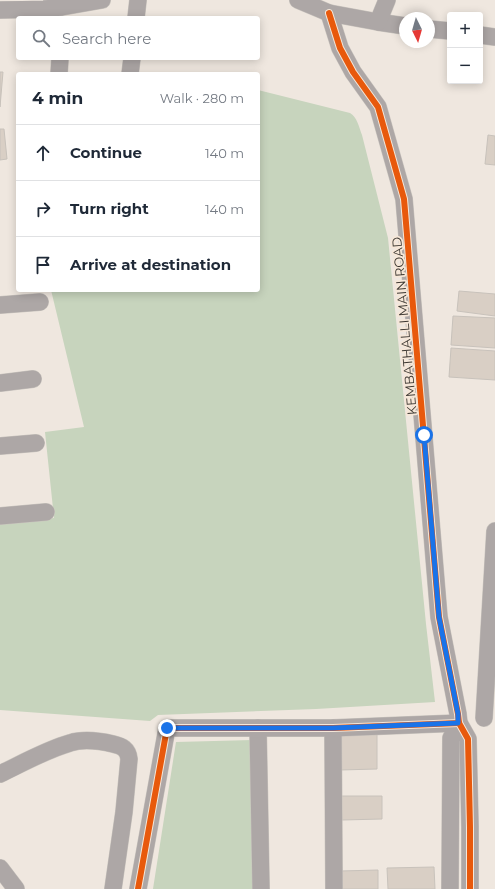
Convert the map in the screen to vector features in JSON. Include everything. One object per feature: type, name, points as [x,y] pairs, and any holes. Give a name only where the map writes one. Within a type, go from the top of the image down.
[{"type":"street","points":[[0,10],[63,8],[102,0]]},
{"type":"street","points":[[136,16],[138,0]]},
{"type":"street","points":[[298,0],[329,13],[399,25]]},
{"type":"street","points":[[378,22],[387,0]]},
{"type":"street","name":"KEMBATHALLI MAIN ROAD","points":[[329,13],[340,48],[353,72],[378,107],[404,199],[439,617],[458,718],[468,739],[470,889]]},
{"type":"street","points":[[435,30],[447,31]]},
{"type":"street","points":[[483,35],[495,37]]},
{"type":"street","points":[[59,72],[60,60]]},
{"type":"street","points":[[130,72],[132,60]]},
{"type":"street","points":[[0,305],[40,302]]},
{"type":"street","points":[[0,383],[32,379]]},
{"type":"street","points":[[0,446],[36,443]]},
{"type":"street","points":[[0,516],[46,512]]},
{"type":"street","points":[[138,889],[167,728],[333,728],[458,718],[489,720],[495,531]]},
{"type":"street","points":[[450,889],[451,738],[458,718]]},
{"type":"street","points":[[258,728],[261,889]]},
{"type":"street","points":[[333,728],[334,889]]},
{"type":"street","points":[[0,774],[71,742],[104,742],[125,748],[129,759],[125,804],[113,889]]},
{"type":"street","points":[[0,868],[16,889]]},
{"type":"green space","points":[[260,90],[350,113],[356,120],[362,135],[388,238],[435,702],[316,709],[158,715],[150,721],[0,710],[0,523],[54,518],[45,432],[84,427],[51,292],[260,292]]},
{"type":"green space","points":[[252,740],[254,889],[153,889],[176,742]]},
{"type":"building","points":[[0,72],[3,72],[0,107]]},
{"type":"building","points":[[0,129],[4,129],[7,159],[0,160]]},
{"type":"building","points":[[488,135],[495,136],[495,165],[485,164]]},
{"type":"building","points":[[459,291],[495,294],[495,316],[457,311]]},
{"type":"building","points":[[453,316],[495,318],[495,348],[451,345]]},
{"type":"building","points":[[451,348],[495,351],[495,380],[449,377]]},
{"type":"building","points":[[377,733],[377,769],[340,770],[340,734]]},
{"type":"building","points":[[341,796],[382,796],[382,819],[342,820]]},
{"type":"building","points":[[434,867],[435,889],[388,889],[387,868]]},
{"type":"building","points":[[378,870],[378,889],[340,889],[340,871]]},
{"type":"cycle path","points":[[329,13],[340,48],[353,72],[378,107],[404,199],[439,617],[459,723],[468,739],[470,889]]},
{"type":"cycle path","points":[[138,889],[167,728],[333,728],[459,723]]},
{"type":"route","points":[[167,728],[333,728],[458,723],[458,714],[439,617],[424,435]]}]
